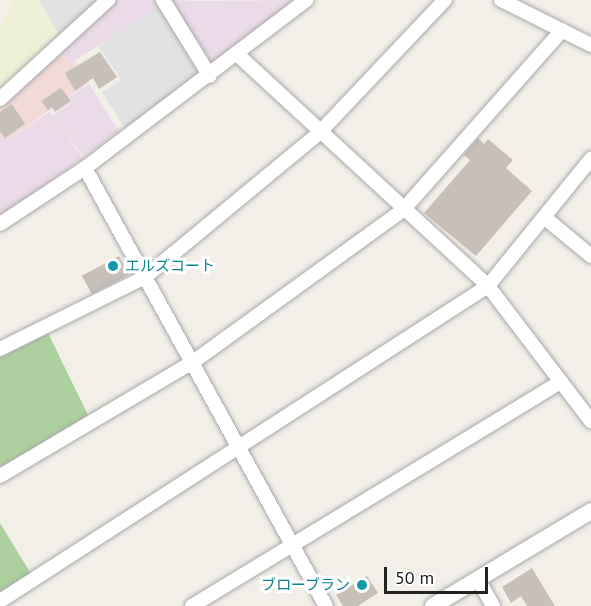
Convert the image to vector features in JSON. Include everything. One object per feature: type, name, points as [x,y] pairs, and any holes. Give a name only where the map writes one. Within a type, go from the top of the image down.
[{"type":"street","points":[[0,99],[108,0]]},
{"type":"street","points":[[163,0],[210,76]]},
{"type":"street","points":[[0,224],[86,168],[238,55],[306,0]]},
{"type":"street","points":[[0,349],[145,277],[320,132],[445,0]]},
{"type":"street","points":[[501,0],[591,45]]},
{"type":"street","points":[[0,476],[193,362],[403,210],[562,30]]},
{"type":"street","points":[[238,55],[403,210],[488,286],[591,421]]},
{"type":"street","points":[[0,601],[488,286],[591,159]]},
{"type":"street","points":[[86,168],[326,606]]},
{"type":"street","points":[[544,217],[591,255]]},
{"type":"street","points":[[192,606],[561,382]]},
{"type":"street","points":[[433,606],[591,511]]},
{"type":"street","points":[[478,579],[494,606]]},
{"type":"shaded area","points":[[39,0],[103,0],[61,38]]},
{"type":"shaded area","points":[[117,0],[153,0],[159,7],[71,63],[61,47]]},
{"type":"shaded area","points":[[171,0],[302,0],[216,63],[209,61]]},
{"type":"shaded area","points":[[159,7],[198,71],[198,78],[125,128],[102,92],[121,80],[98,46]]},
{"type":"shaded area","points":[[61,47],[72,63],[75,61],[88,83],[6,141],[0,136],[0,104]]},
{"type":"shaded area","points":[[89,84],[119,131],[84,157],[56,120],[83,158],[0,217],[0,136],[7,141],[49,112],[53,116],[72,101],[69,97]]},
{"type":"green space","points":[[12,0],[39,0],[61,38],[0,94],[0,30]]},
{"type":"green space","points":[[48,333],[88,415],[0,469],[0,357]]},
{"type":"green space","points":[[0,523],[33,577],[0,596]]},
{"type":"building","points":[[100,52],[117,77],[99,89],[93,78],[75,91],[65,73]]},
{"type":"building","points":[[61,88],[71,101],[55,112],[52,107],[48,110],[41,101]]},
{"type":"building","points":[[12,104],[25,124],[5,138],[0,131],[0,112]]},
{"type":"building","points":[[478,138],[484,144],[488,139],[513,160],[506,168],[532,191],[476,256],[424,213],[470,160],[464,155]]},
{"type":"building","name":"エルズコート","points":[[119,256],[129,275],[92,294],[82,276]]},
{"type":"building","points":[[532,568],[555,606],[527,606],[521,596],[511,603],[502,587]]},
{"type":"building","name":"ブローブラン","points":[[367,576],[378,593],[358,606],[343,606],[336,595]]},
{"type":"place","name":"エルズコート","points":[[113,266]]},
{"type":"place","name":"ブローブラン","points":[[362,585]]}]
